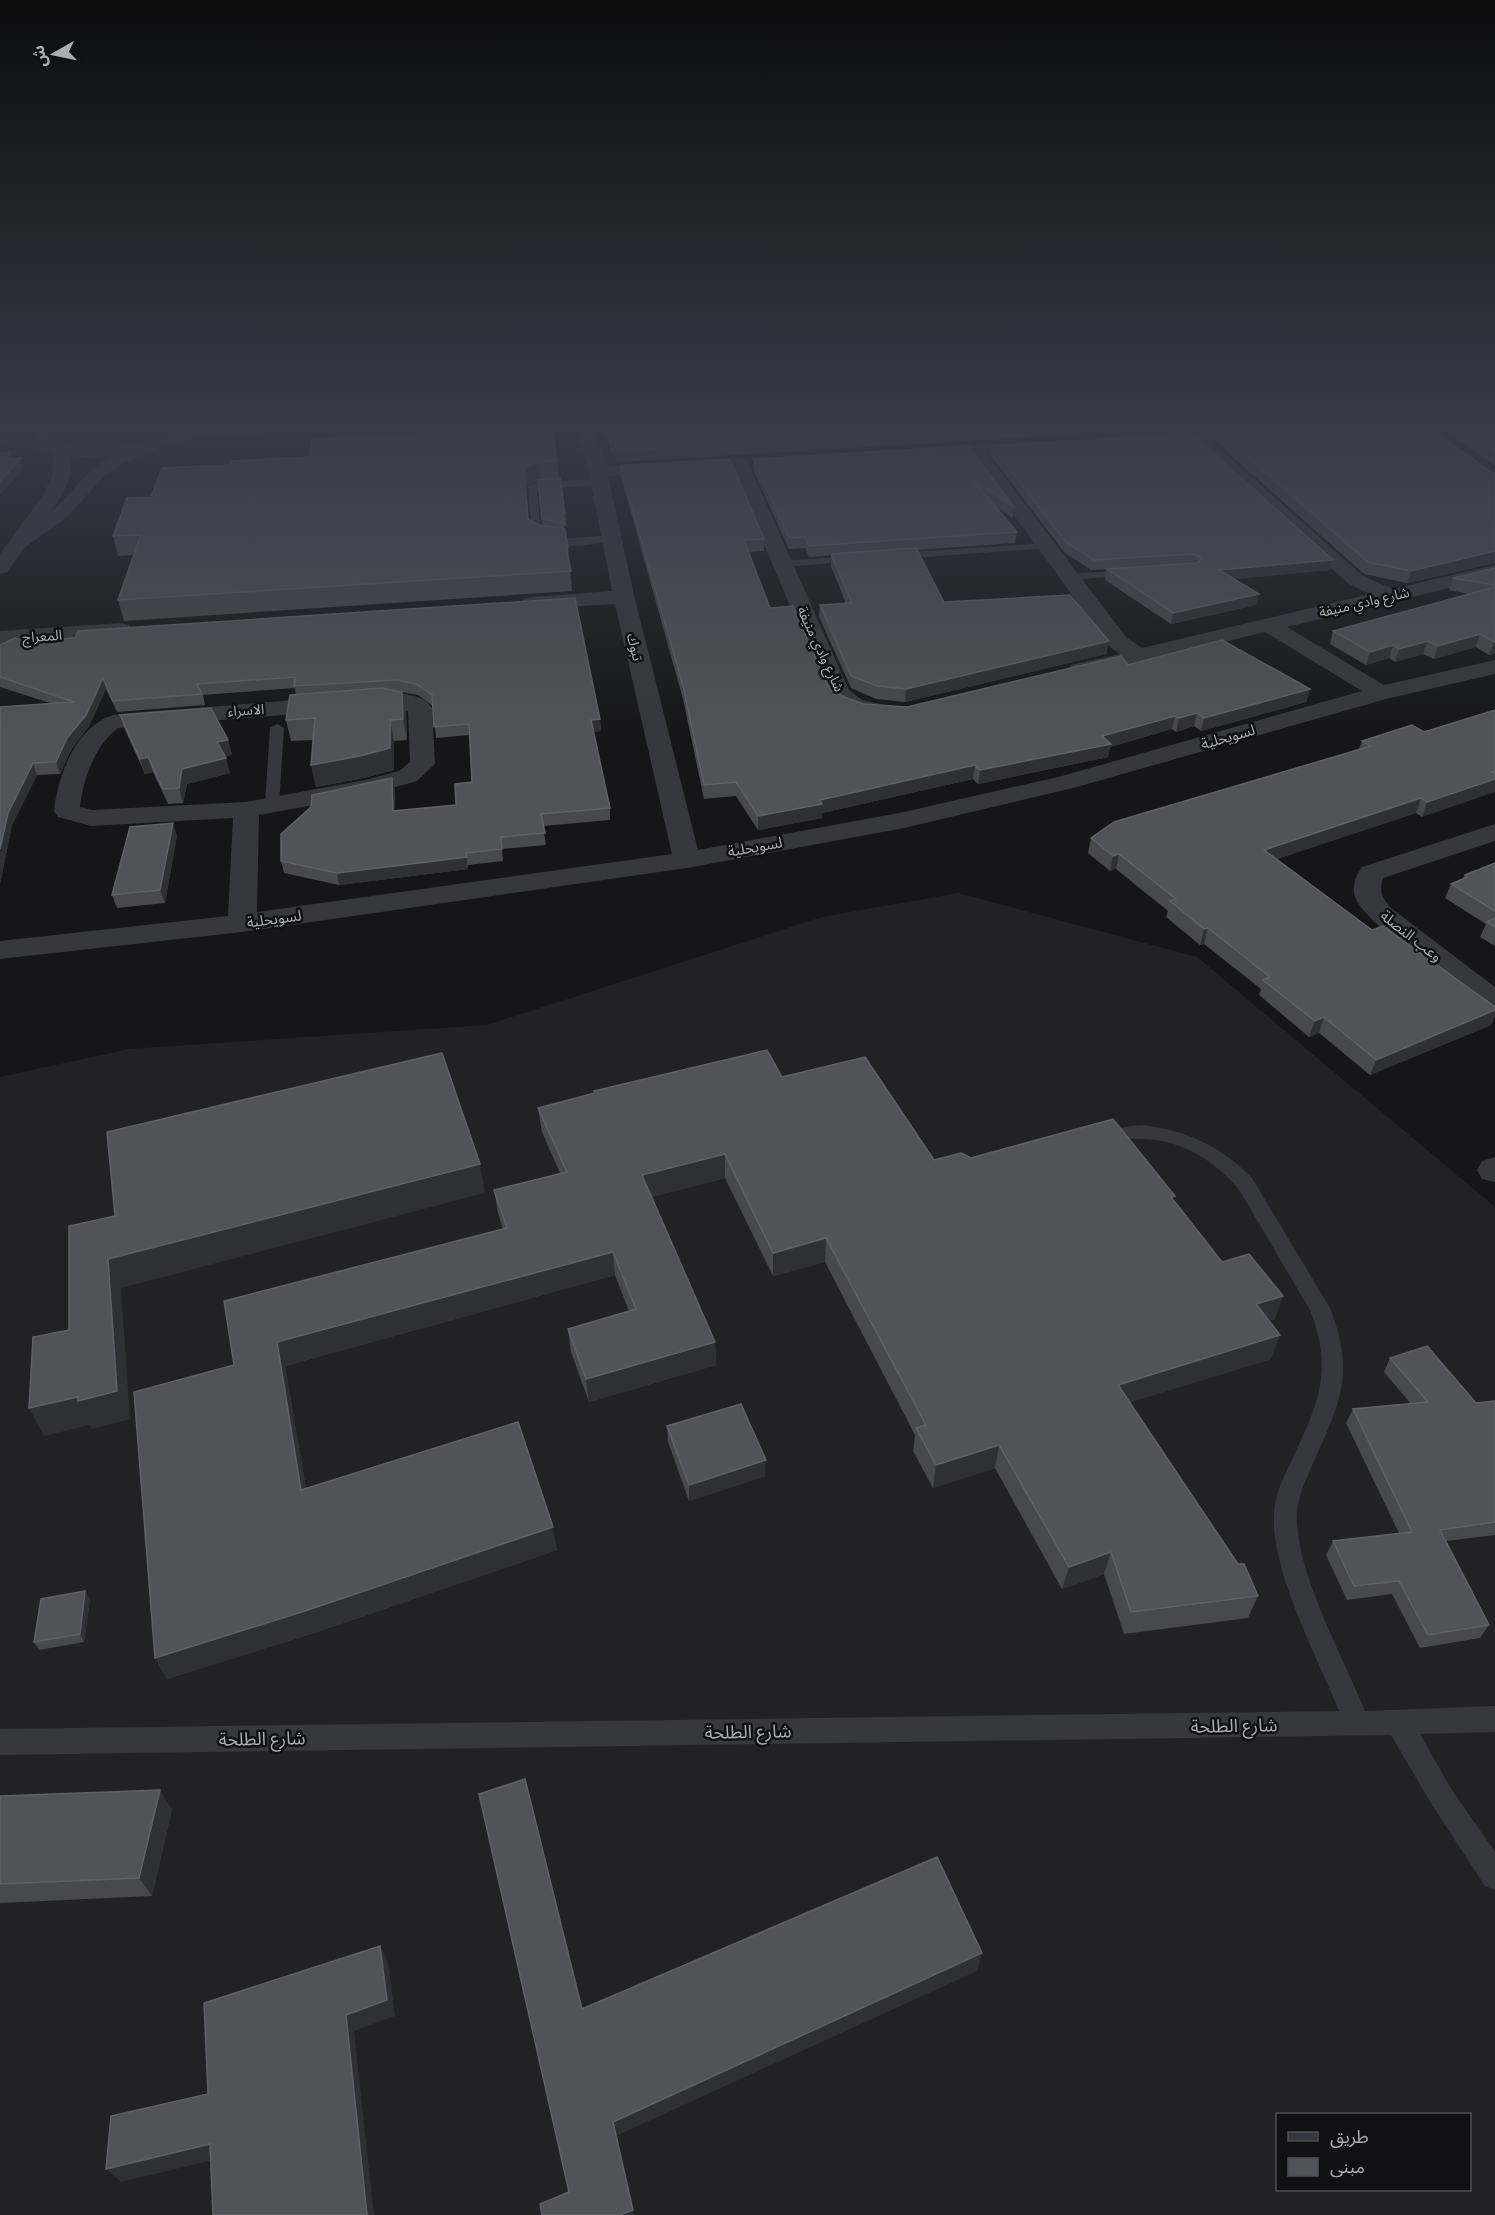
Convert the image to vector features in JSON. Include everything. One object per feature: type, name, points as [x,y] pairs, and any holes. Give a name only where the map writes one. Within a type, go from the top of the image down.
[{"type":"street","points":[[0,568],[29,528]]},
{"type":"street","points":[[19,543],[39,528]]},
{"type":"street","name":"تبوك","points":[[609,528],[622,597],[687,860]]},
{"type":"street","name":"شارع وادي منيفة","points":[[765,528],[839,694],[854,705],[880,711],[897,711]]},
{"type":"street","points":[[1034,528],[1118,642],[1138,656]]},
{"type":"street","points":[[1298,528],[1356,580],[1391,596]]},
{"type":"street","name":"شارع وادي منيفة","points":[[1056,675],[1495,571]]},
{"type":"street","points":[[515,604],[622,597]]},
{"type":"street","points":[[1269,625],[1381,693]]},
{"type":"street","name":"المعراج","points":[[0,638],[144,629]]},
{"type":"street","name":"لسويحلية","points":[[0,950],[242,923],[687,860],[904,820],[1068,782],[1381,693],[1495,667]]},
{"type":"street","name":"الاسراء","points":[[386,700],[410,702],[420,708],[423,764],[408,776],[368,787],[246,810],[91,818],[67,811],[67,797],[92,738],[110,723],[148,718],[386,700]]},
{"type":"street","points":[[242,923],[246,810]]},
{"type":"street","name":"وعب النصلة","points":[[1495,832],[1372,873],[1366,884],[1368,900],[1381,914],[1495,1002]]},
{"type":"lane","points":[[535,528],[536,536],[555,542],[611,538]]},
{"type":"lane","points":[[886,557],[1047,546]]},
{"type":"lane","points":[[783,564],[863,559]]},
{"type":"lane","points":[[1070,577],[1147,572]]},
{"type":"lane","points":[[272,805],[277,728]]},
{"type":"lane","points":[[1082,1141],[1123,1131],[1143,1131],[1183,1138],[1219,1157],[1234,1169],[1245,1183],[1320,1308],[1329,1329],[1334,1352],[1334,1377],[1329,1402],[1290,1490],[1285,1534],[1298,1581],[1357,1724]]},
{"type":"lane","name":"شارع الطلحة","points":[[0,1742],[1357,1724],[1495,1719]]},
{"type":"lane","points":[[1398,1722],[1441,1796],[1495,1876]]},
{"type":"shaded area","points":[[958,893],[1197,957],[1495,1207],[1495,2215],[0,2215],[0,1077],[129,1049],[487,1025],[822,917]]},
{"type":"building","points":[[116,528],[561,528],[565,529],[571,571],[118,600],[141,535],[113,536]]},
{"type":"building","points":[[638,528],[759,528],[764,539],[744,540],[770,608],[793,606],[826,682],[842,696],[863,704],[907,707],[1121,656],[1128,665],[1222,640],[1310,689],[1204,718],[1197,713],[1179,718],[1175,716],[1102,736],[1111,744],[980,770],[975,765],[820,800],[822,804],[758,816],[736,782],[704,785],[683,686]]},
{"type":"building","points":[[785,528],[1014,528],[1017,532],[809,546],[805,537],[789,538]]},
{"type":"building","points":[[1055,528],[1298,528],[1333,560],[1219,570],[1259,594],[1173,613],[1107,569],[1197,563],[1201,560],[1200,557],[1193,554],[1093,560],[1066,542]]},
{"type":"building","points":[[1330,528],[1495,528],[1495,551],[1411,571],[1368,562]]},
{"type":"building","points":[[916,548],[944,602],[1070,595],[1109,641],[906,689],[877,686],[851,676],[820,605],[852,603],[831,554]]},
{"type":"building","points":[[1495,568],[1495,585],[1453,578]]},
{"type":"building","points":[[1495,587],[1494,642],[1480,634],[1438,646],[1428,641],[1399,649],[1393,645],[1370,652],[1333,631]]},
{"type":"building","points":[[575,598],[600,719],[591,720],[610,808],[541,814],[545,833],[501,837],[502,849],[466,853],[467,857],[337,873],[281,861],[281,834],[311,807],[312,795],[392,778],[393,811],[456,805],[455,784],[472,782],[469,724],[434,727],[432,695],[416,684],[397,680],[294,686],[295,677],[197,684],[202,694],[113,701],[103,678],[86,715],[67,738],[56,762],[33,763],[8,813],[0,849],[0,707],[74,702],[0,677],[0,645],[15,638],[26,641],[75,638],[78,631]]},
{"type":"building","points":[[382,688],[402,692],[403,719],[390,720],[390,748],[311,765],[315,718],[286,720],[290,695]]},
{"type":"building","points":[[211,708],[228,740],[217,742],[226,758],[182,769],[179,788],[163,789],[148,757],[140,759],[120,715]]},
{"type":"building","points":[[1495,710],[1495,771],[1492,772],[1495,773],[1495,779],[1427,802],[1421,798],[1264,850],[1372,930],[1383,926],[1495,1007],[1495,1010],[1376,1060],[1324,1017],[1315,1021],[1263,980],[1270,977],[1170,901],[1176,899],[1119,854],[1113,856],[1091,838],[1114,822],[1371,746],[1362,741],[1412,725],[1424,732]]},
{"type":"building","points":[[173,823],[160,890],[112,895],[130,827]]},
{"type":"building","points":[[1495,863],[1495,911],[1451,884],[1468,877],[1465,875]]},
{"type":"building","points":[[1495,918],[1495,927],[1487,922]]},
{"type":"building","points":[[767,1050],[782,1077],[865,1057],[934,1160],[961,1153],[971,1158],[1113,1119],[1175,1196],[1171,1197],[1222,1262],[1249,1254],[1283,1296],[1256,1304],[1280,1335],[1118,1385],[1238,1564],[1244,1564],[1258,1596],[1131,1612],[1111,1552],[1069,1567],[999,1445],[936,1465],[916,1428],[926,1425],[826,1238],[773,1253],[725,1154],[642,1175],[715,1342],[586,1379],[568,1329],[636,1309],[613,1252],[277,1342],[301,1490],[518,1422],[553,1527],[308,1610],[155,1658],[134,1392],[234,1365],[224,1301],[507,1228],[494,1190],[567,1172],[538,1108],[595,1093],[594,1091]]},
{"type":"building","points":[[442,1053],[480,1164],[108,1259],[117,1391],[78,1401],[78,1397],[29,1408],[33,1337],[69,1330],[69,1226],[115,1216],[107,1132]]},
{"type":"building","points":[[1427,1346],[1476,1403],[1495,1401],[1495,1522],[1440,1530],[1489,1625],[1428,1635],[1399,1581],[1354,1586],[1333,1541],[1412,1532],[1353,1409],[1428,1402],[1390,1358]]},
{"type":"building","points":[[741,1404],[766,1460],[689,1485],[667,1426]]},
{"type":"building","points":[[85,1591],[80,1634],[34,1642],[41,1599]]},
{"type":"building","points":[[525,1779],[582,2009],[937,1857],[982,1953],[613,2122],[633,2210],[620,2215],[542,2215],[540,2204],[569,2192],[479,1794]]},
{"type":"building","points":[[160,1790],[139,1878],[0,1884],[0,1796]]},
{"type":"building","points":[[380,1946],[387,2000],[346,2015],[367,2215],[213,2215],[210,2144],[106,2169],[111,2116],[208,2094],[204,2003]]}]
